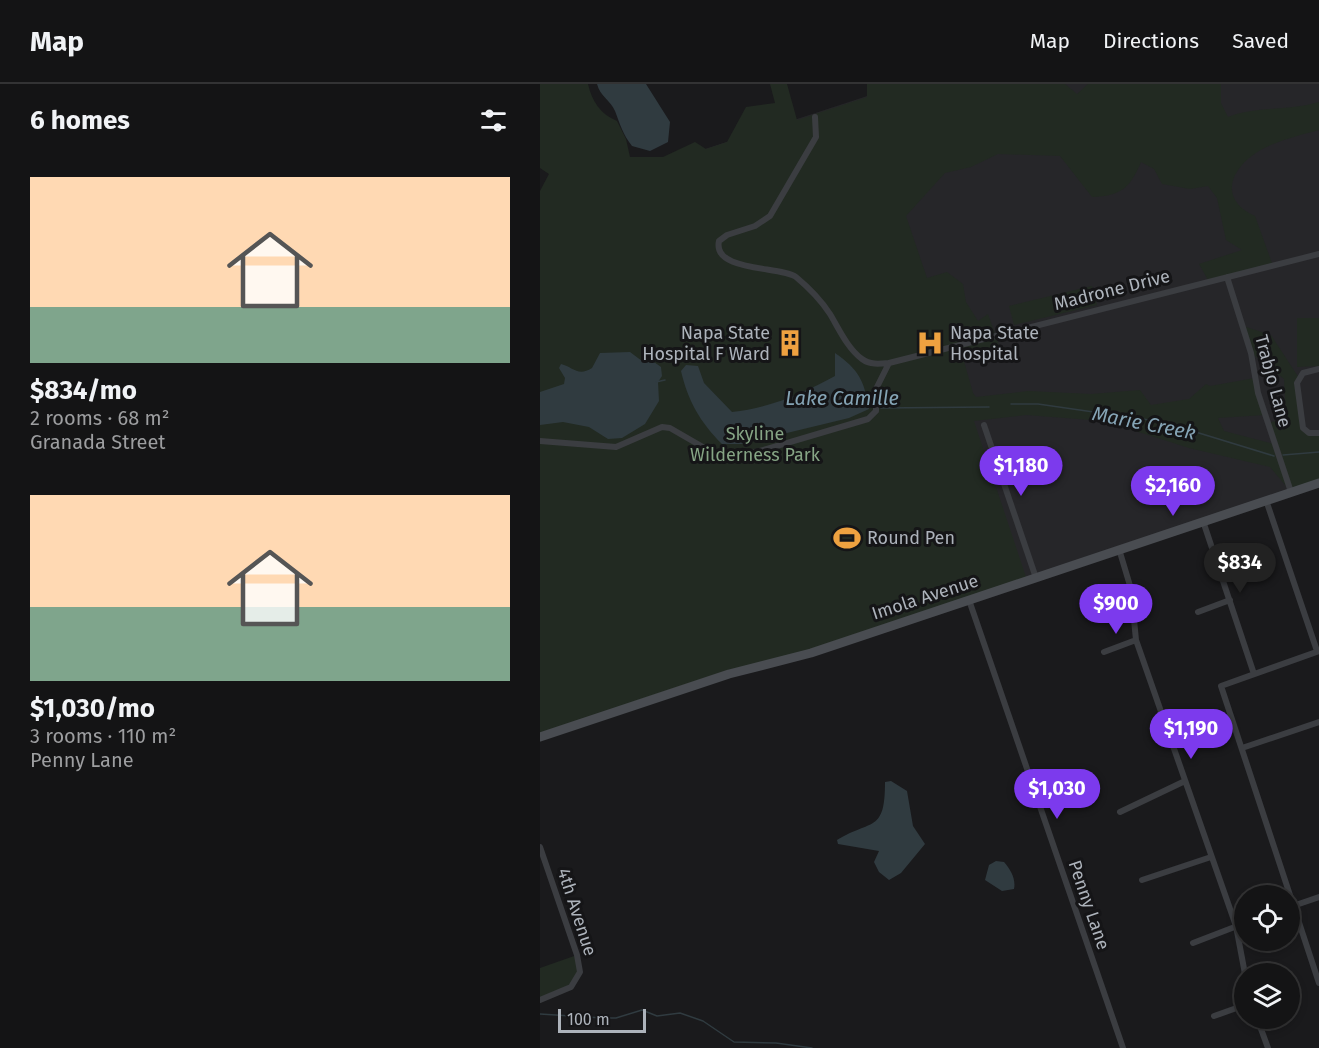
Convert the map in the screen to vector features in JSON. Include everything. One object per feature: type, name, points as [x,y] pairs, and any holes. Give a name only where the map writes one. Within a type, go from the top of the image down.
[{"type":"street","points":[[815,117],[816,137],[770,216],[752,228],[724,237],[719,241],[719,248],[722,254],[745,266],[793,275],[828,312],[860,358],[873,364],[889,363]]},
{"type":"street","name":"Madrone Drive","points":[[889,363],[1319,254]]},
{"type":"street","name":"Trabjo Lane","points":[[1227,278],[1251,353],[1257,393],[1291,492]]},
{"type":"street","points":[[540,441],[616,447],[662,427],[670,428],[715,454],[746,454],[760,451],[868,420],[876,411],[876,388],[889,363]]},
{"type":"street","points":[[1319,369],[1303,373],[1297,383],[1303,428],[1310,433],[1319,433]]},
{"type":"street","points":[[984,425],[1036,578]]},
{"type":"street","name":"Imola Avenue","points":[[540,737],[969,600],[1319,483]]},
{"type":"street","points":[[1266,500],[1318,651],[1221,686],[1286,885]]},
{"type":"street","points":[[1203,521],[1254,674]]},
{"type":"street","points":[[1119,549],[1131,589],[1136,640],[1234,920]]},
{"type":"street","name":"Penny Lane","points":[[969,600],[1123,1048]]},
{"type":"street","points":[[1198,612],[1230,600]]},
{"type":"street","points":[[1104,652],[1136,640]]},
{"type":"street","points":[[1242,748],[1319,722]]},
{"type":"street","points":[[1120,812],[1185,781]]},
{"type":"street","name":"4th Avenue","points":[[540,847],[577,955],[580,972],[571,987],[540,1000]]},
{"type":"street","points":[[1142,880],[1211,857]]},
{"type":"street","points":[[1300,904],[1319,897]]},
{"type":"street","points":[[1193,943],[1234,927]]},
{"type":"street","points":[[1300,927],[1319,983]]},
{"type":"street","points":[[1214,1016],[1234,1009]]},
{"type":"street","points":[[1261,1029],[1268,1048]]},
{"type":"shaded area","name":"Napa State Hospital","points":[[904,84],[1319,84],[1319,483],[1027,580],[540,203]]},
{"type":"green space","name":"Skyline Wilderness Park","points":[[540,84],[588,84],[598,106],[606,115],[617,121],[626,139],[630,157],[663,157],[695,142],[706,149],[727,142],[746,107],[775,103],[770,84],[787,84],[797,120],[867,97],[867,84],[1065,84],[1077,94],[1088,84],[1221,84],[1221,103],[1228,117],[1250,111],[1296,107],[1319,102],[1319,130],[1284,140],[1259,151],[1244,163],[1233,179],[1233,196],[1237,203],[1255,216],[1273,266],[1209,282],[1199,264],[1242,250],[1226,240],[1217,198],[1208,186],[1190,189],[1162,184],[1154,169],[1141,162],[1133,178],[1123,189],[1110,195],[1092,197],[1060,156],[998,154],[971,167],[945,173],[906,216],[927,278],[947,272],[963,284],[966,302],[978,321],[988,314],[1000,348],[963,358],[976,397],[1028,391],[1091,394],[1140,390],[1151,405],[1189,399],[1206,384],[1210,386],[1255,378],[1265,415],[1218,418],[1224,431],[1274,444],[1268,423],[1286,418],[1284,379],[1251,353],[1243,326],[1271,335],[1299,378],[1303,428],[1319,433],[1319,483],[1291,492],[1270,467],[1189,448],[1104,421],[1026,415],[974,421],[1027,580],[540,737],[540,191],[549,174],[540,168]]},
{"type":"green space","points":[[1092,286],[1097,305],[1014,325],[1009,306]]},
{"type":"green space","points":[[1297,318],[1319,318],[1319,366],[1297,367]]},
{"type":"green space","points":[[577,955],[580,972],[576,981],[540,1000],[540,968]]},
{"type":"water","points":[[597,84],[646,84],[670,122],[668,142],[650,151],[632,146],[624,134],[613,107]]},
{"type":"water","points":[[630,352],[642,361],[647,357],[661,367],[662,376],[658,382],[659,401],[645,424],[622,438],[608,439],[589,427],[563,422],[540,425],[540,392],[564,384],[565,378],[559,368],[561,364],[583,372],[592,368],[600,353]]},
{"type":"water","name":"Lake Camille","points":[[835,353],[850,365],[859,377],[865,390],[869,409],[849,418],[741,444],[722,444],[707,428],[691,401],[681,371],[686,365],[698,366],[704,383],[732,412],[758,408],[785,399],[835,376]]},
{"type":"water","points":[[891,781],[907,791],[913,826],[925,844],[901,873],[889,880],[879,872],[874,862],[879,851],[838,844],[837,840],[868,826],[879,817],[885,782]]},
{"type":"water","points":[[996,861],[1004,862],[1009,868],[1014,878],[1014,889],[1002,891],[985,880],[989,865]]},
{"type":"waterway","name":"Marie Creek","points":[[656,382],[665,380]]},
{"type":"waterway","name":"Marie Creek","points":[[1011,404],[1038,404],[1163,422],[1274,456]]},
{"type":"waterway","name":"Marie Creek","points":[[881,408],[989,407]]},
{"type":"waterway","name":"Marie Creek","points":[[1283,455],[1319,452]]},
{"type":"waterway","points":[[540,1014],[616,1018],[642,1010],[657,1016],[680,1013],[703,1021],[734,1042],[776,1043],[812,1048]]},
{"type":"place","name":"Napa State Hospital F Ward","points":[[790,343]]},
{"type":"place","name":"Napa State Hospital","points":[[930,343]]},
{"type":"place","name":"Round Pen","points":[[847,538]]}]
